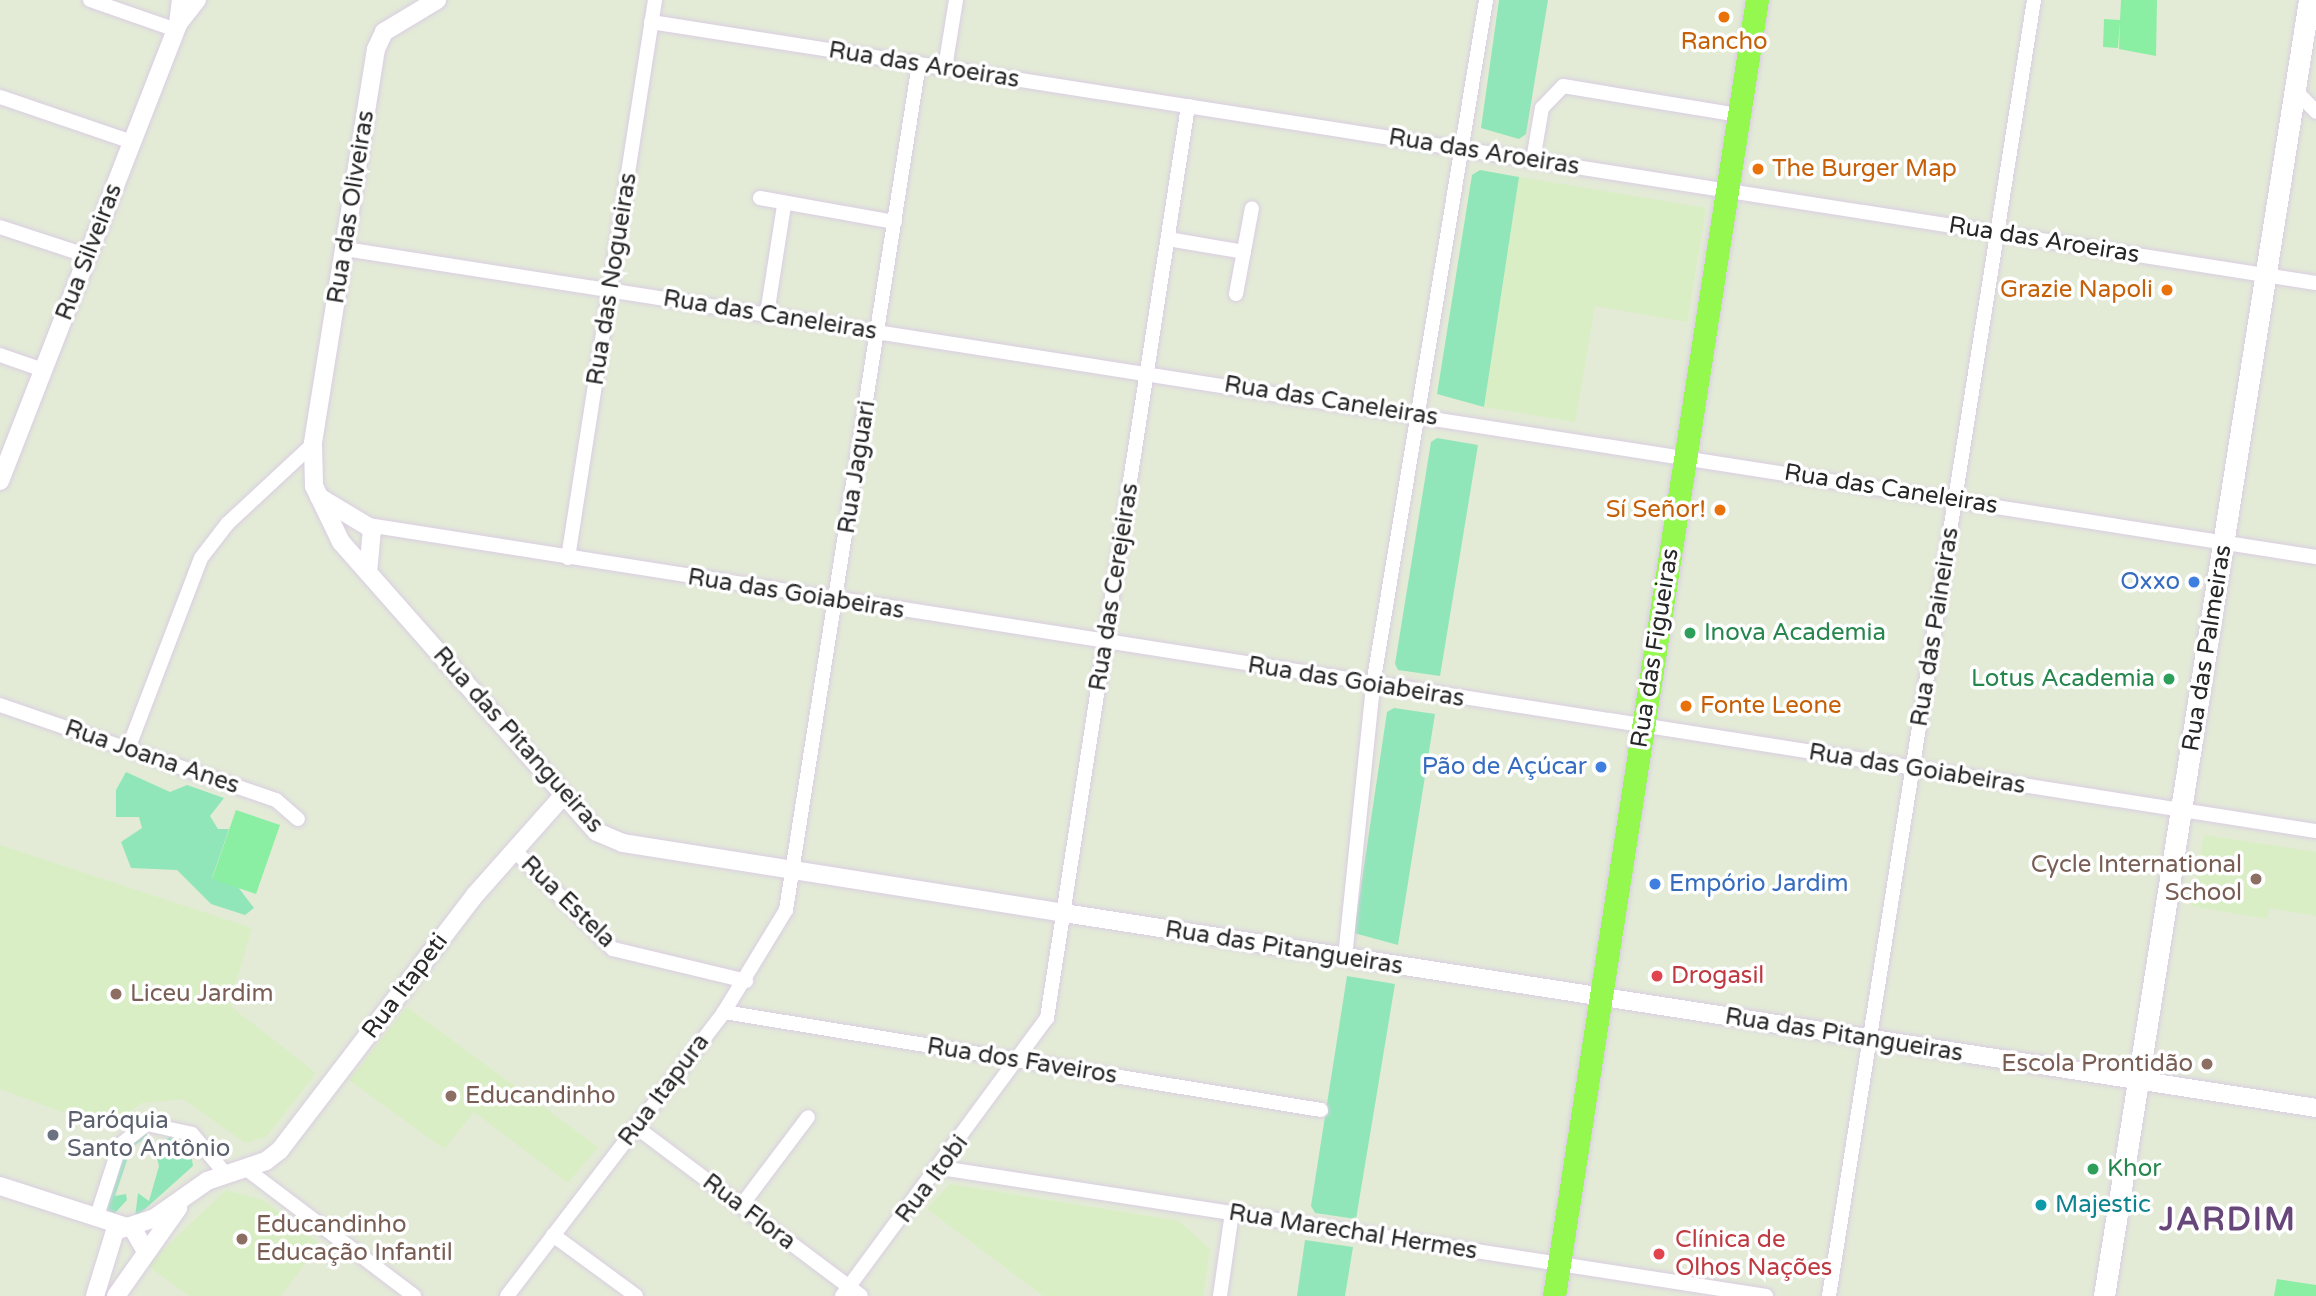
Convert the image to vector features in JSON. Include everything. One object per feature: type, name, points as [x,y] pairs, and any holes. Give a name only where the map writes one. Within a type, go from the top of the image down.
[{"type":"main road","name":"Rua das Figueiras","points":[[1554,1296],[1757,0]]},
{"type":"main road","name":"Rua das Palmeiras","points":[[2104,1296],[2264,275],[2297,91],[2309,0]]},
{"type":"street","points":[[90,0],[177,27]]},
{"type":"street","name":"Rua Silveiras","points":[[0,481],[177,27],[181,0]]},
{"type":"street","name":"Rua Silveiras","points":[[177,27],[197,0]]},
{"type":"street","name":"Rua das Oliveiras","points":[[313,444],[379,40],[437,0]]},
{"type":"street","name":"Rua das Nogueiras","points":[[568,558],[655,0]]},
{"type":"street","points":[[945,68],[956,0]]},
{"type":"street","points":[[1345,957],[1373,685],[1486,0]]},
{"type":"street","name":"Rua das Paineiras","points":[[1829,1296],[2034,0]]},
{"type":"street","name":"Rua das Aroeiras","points":[[651,22],[2316,283]]},
{"type":"street","name":"Rua Jaguari","points":[[795,870],[919,64]]},
{"type":"street","points":[[1533,160],[1542,108],[1563,86],[1738,115]]},
{"type":"street","points":[[2297,91],[2316,112]]},
{"type":"street","points":[[0,97],[132,142]]},
{"type":"street","name":"Rua das Cerejeiras","points":[[1021,1061],[1047,1017],[1188,106]]},
{"type":"street","points":[[760,198],[785,205],[895,222]]},
{"type":"street","points":[[767,314],[785,205]]},
{"type":"street","points":[[1236,294],[1252,208]]},
{"type":"street","points":[[0,227],[88,256]]},
{"type":"street","points":[[1168,239],[1244,252]]},
{"type":"street","name":"Rua das Caneleiras","points":[[345,249],[2316,557]]},
{"type":"street","points":[[0,355],[43,370]]},
{"type":"street","points":[[128,749],[201,558],[228,523],[313,444]]},
{"type":"street","name":"Rua das Pitangueiras","points":[[313,444],[317,494],[346,548],[563,796],[609,839],[1064,914],[2316,1108]]},
{"type":"street","points":[[317,494],[361,523],[372,548],[368,573]]},
{"type":"street","points":[[361,523],[343,529],[346,548],[372,548],[397,530]]},
{"type":"street","name":"Rua das Goiabeiras","points":[[361,523],[836,601],[2316,831]]},
{"type":"street","name":"Rua Joana Anes","points":[[0,705],[276,800],[298,819]]},
{"type":"street","name":"Rua Itapeti","points":[[184,1200],[225,1173],[245,1168],[280,1150],[514,850],[563,796]]},
{"type":"street","name":"Rua Estela","points":[[514,850],[613,949],[746,981]]},
{"type":"street","name":"Rua Itapura","points":[[507,1296],[746,981],[780,923],[795,870]]},
{"type":"street","name":"Rua dos Faveiros","points":[[724,1012],[1321,1110]]},
{"type":"street","name":"Rua Itobi","points":[[846,1291],[1021,1061]]},
{"type":"street","points":[[741,1206],[808,1117]]},
{"type":"street","points":[[89,1214],[121,1145],[147,1124],[192,1134],[225,1173]]},
{"type":"street","name":"Rua Flora","points":[[636,1127],[741,1206],[846,1291],[861,1296]]},
{"type":"street","points":[[245,1168],[414,1296]]},
{"type":"street","name":"Rua Marechal Hermes","points":[[941,1168],[1766,1296]]},
{"type":"street","points":[[0,1186],[127,1226],[141,1235],[145,1250]]},
{"type":"street","points":[[95,1296],[106,1250],[115,1231],[184,1200]]},
{"type":"street","points":[[116,1296],[133,1266],[184,1200]]},
{"type":"street","points":[[1220,1296],[1232,1213]]},
{"type":"street","points":[[89,1214],[114,1264],[133,1266]]},
{"type":"street","points":[[553,1235],[636,1296]]},
{"type":"shaded area","points":[[1519,177],[1706,208],[1687,322],[1595,306],[1575,422],[1484,407]]},
{"type":"shaded area","name":"Cycle International School","points":[[2204,835],[2316,852],[2316,916],[2270,908],[2267,919],[2191,906]]},
{"type":"shaded area","name":"Liceu Jardim","points":[[0,845],[252,928],[229,1005],[316,1073],[266,1137],[245,1143],[183,1099],[141,1103],[108,1129],[0,1089]]},
{"type":"shaded area","name":"Educandinho","points":[[407,1007],[598,1147],[568,1183],[474,1112],[444,1149],[349,1080]]},
{"type":"shaded area","points":[[950,1184],[1179,1221],[1210,1249],[1203,1296],[1043,1296],[927,1209]]},
{"type":"shaded area","name":"Educandinho Educação Infantil","points":[[226,1190],[263,1200],[320,1244],[281,1296],[189,1296],[147,1265]]},
{"type":"green space","points":[[1499,0],[1548,0],[1526,134],[1519,139],[1481,128]]},
{"type":"green space","points":[[2121,0],[2157,0],[2156,56],[2119,49]]},
{"type":"green space","points":[[2104,19],[2120,20],[2118,48],[2103,47]]},
{"type":"green space","points":[[1480,170],[1519,177],[1484,407],[1437,394],[1472,175]]},
{"type":"green space","points":[[1437,438],[1478,445],[1440,676],[1398,670],[1395,664],[1431,442]]},
{"type":"green space","points":[[1394,708],[1435,714],[1398,945],[1354,933],[1387,712]]},
{"type":"green space","points":[[126,772],[170,792],[187,785],[224,798],[210,816],[218,829],[229,829],[212,878],[238,887],[254,908],[245,915],[211,904],[177,870],[131,868],[121,842],[142,828],[139,817],[116,817],[116,790]]},
{"type":"green space","points":[[236,810],[280,825],[256,894],[212,879]]},
{"type":"green space","points":[[1347,976],[1395,984],[1356,1219],[1315,1213],[1311,1206]]},
{"type":"green space","points":[[144,1132],[148,1136],[131,1148],[115,1196],[126,1194],[127,1200],[115,1213],[104,1211],[124,1147]]},
{"type":"green space","points":[[170,1137],[190,1147],[193,1166],[135,1218],[138,1193],[149,1201],[159,1166],[154,1146]]},
{"type":"green space","points":[[1305,1240],[1353,1247],[1345,1296],[1297,1296]]},
{"type":"green space","points":[[2277,1279],[2316,1285],[2316,1296],[2274,1296]]},
{"type":"place","name":"Rancho","points":[[1724,17]]},
{"type":"place","name":"The Burger Map","points":[[1758,169]]},
{"type":"place","name":"Grazie Napoli","points":[[2167,290]]},
{"type":"place","name":"Sí Señor!","points":[[1720,510]]},
{"type":"place","name":"Oxxo","points":[[2194,582]]},
{"type":"place","name":"Inova Academia","points":[[1690,633]]},
{"type":"place","name":"Lotus Academia","points":[[2169,679]]},
{"type":"place","name":"Fonte Leone","points":[[1686,706]]},
{"type":"place","name":"Pão de Açúcar","points":[[1601,767]]},
{"type":"place","name":"Cycle International School","points":[[2256,879]]},
{"type":"place","name":"Empório Jardim","points":[[1655,884]]},
{"type":"place","name":"Drogasil","points":[[1657,976]]},
{"type":"place","name":"Liceu Jardim","points":[[116,994]]},
{"type":"place","name":"Escola Prontidão","points":[[2207,1064]]},
{"type":"place","name":"Educandinho","points":[[451,1096]]},
{"type":"place","name":"Paróquia Santo Antônio","points":[[53,1135]]},
{"type":"place","name":"Khor","points":[[2093,1169]]},
{"type":"place","name":"Majestic","points":[[2041,1205]]},
{"type":"place","name":"Educandinho Educação Infantil","points":[[242,1239]]},
{"type":"place","name":"Clínica de Olhos Nações","points":[[1659,1254]]},
{"type":"district","name":"JARDIM","points":[[2228,1220]]}]
